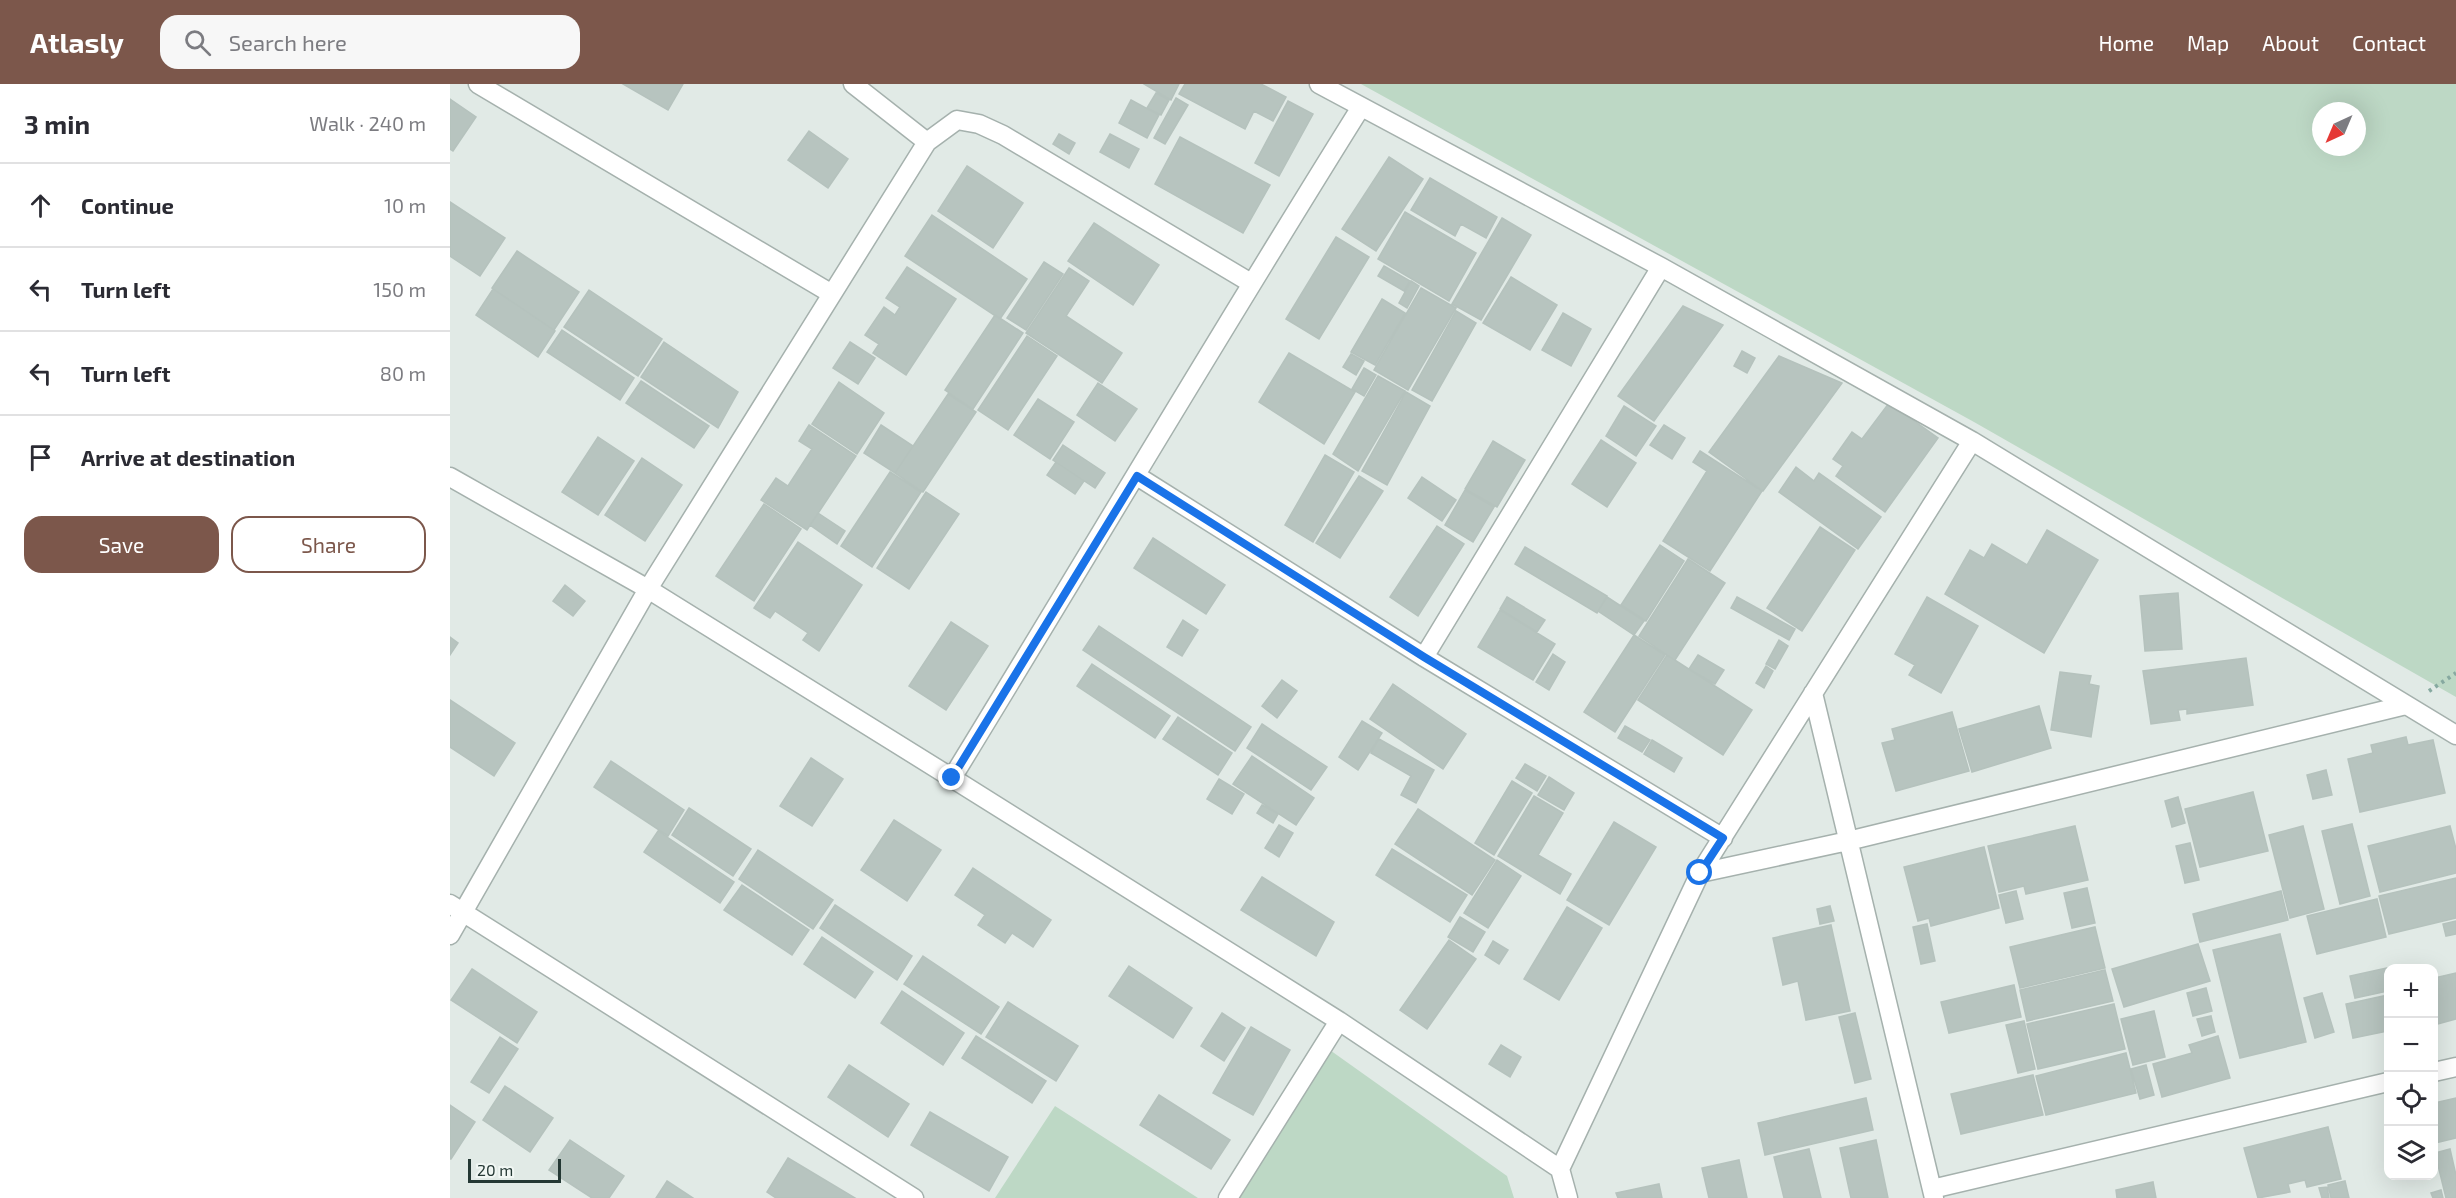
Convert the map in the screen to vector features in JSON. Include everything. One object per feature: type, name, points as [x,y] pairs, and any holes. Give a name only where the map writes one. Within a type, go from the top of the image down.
[{"type":"street","points":[[478,84],[832,294]]},
{"type":"street","points":[[853,84],[927,142]]},
{"type":"street","points":[[1319,84],[1661,267],[1972,441],[2456,735]]},
{"type":"street","points":[[952,778],[1137,476],[1251,283],[1361,107]]},
{"type":"street","points":[[450,935],[457,909],[648,589],[927,142],[957,120],[979,124],[1003,135],[1251,283]]},
{"type":"street","points":[[1424,657],[1661,267]]},
{"type":"street","points":[[1568,1198],[1560,1169],[1700,873],[1972,441]]},
{"type":"street","points":[[1137,476],[1424,657],[1723,838]]},
{"type":"street","points":[[450,477],[648,589],[952,778],[1339,1021],[1560,1169]]},
{"type":"street","points":[[1813,693],[1933,1194],[2384,1084]]},
{"type":"street","points":[[1700,873],[1848,841],[2406,705]]},
{"type":"street","points":[[457,909],[914,1198]]},
{"type":"street","points":[[1228,1198],[1339,1021]]},
{"type":"street","points":[[2438,1071],[2456,1067]]},
{"type":"green space","points":[[1361,84],[2456,84],[2456,697],[1974,422]]},
{"type":"green space","points":[[1327,1048],[1507,1176],[1514,1198],[1228,1198]]},
{"type":"green space","points":[[1055,1106],[1198,1198],[995,1198]]},
{"type":"building","points":[[623,84],[683,84],[668,110]]},
{"type":"building","points":[[1144,84],[1179,84],[1171,100]]},
{"type":"building","points":[[1185,84],[1261,84],[1286,97],[1273,121],[1254,111],[1245,129],[1179,94]]},
{"type":"building","points":[[1156,93],[1169,100],[1161,115],[1147,108]]},
{"type":"building","points":[[1176,98],[1188,105],[1165,144],[1154,138]]},
{"type":"building","points":[[450,99],[476,117],[453,151],[450,149]]},
{"type":"building","points":[[1131,100],[1159,115],[1147,138],[1119,123]]},
{"type":"building","points":[[1288,101],[1313,114],[1279,176],[1255,163]]},
{"type":"building","points":[[809,131],[848,159],[828,188],[788,160]]},
{"type":"building","points":[[1059,134],[1075,143],[1069,154],[1053,144]]},
{"type":"building","points":[[1110,134],[1139,149],[1129,168],[1100,152]]},
{"type":"building","points":[[1180,137],[1270,185],[1243,233],[1155,184]]},
{"type":"building","points":[[1389,157],[1423,179],[1376,251],[1342,229]]},
{"type":"building","points":[[967,166],[1023,203],[993,248],[938,211]]},
{"type":"building","points":[[1430,178],[1497,217],[1486,238],[1461,224],[1455,236],[1411,210]]},
{"type":"building","points":[[450,202],[505,238],[480,276],[450,256]]},
{"type":"building","points":[[1405,212],[1476,253],[1449,301],[1378,259]]},
{"type":"building","points":[[932,215],[1027,279],[1000,319],[905,256]]},
{"type":"building","points":[[1502,218],[1531,235],[1481,320],[1452,304]]},
{"type":"building","points":[[1094,223],[1159,265],[1133,305],[1068,261]]},
{"type":"building","points":[[1336,237],[1369,257],[1319,339],[1286,319]]},
{"type":"building","points":[[517,251],[579,292],[554,330],[492,288]]},
{"type":"building","points":[[1044,262],[1063,274],[1026,330],[1007,318]]},
{"type":"building","points":[[1384,266],[1410,281],[1404,291],[1378,276]]},
{"type":"building","points":[[907,267],[956,299],[906,375],[873,353],[879,344],[865,335],[884,307],[895,315],[900,307],[886,298]]},
{"type":"building","points":[[1069,268],[1089,281],[1066,316],[1122,353],[1102,383],[1026,333]]},
{"type":"building","points":[[1511,277],[1557,305],[1530,350],[1483,323]]},
{"type":"building","points":[[1411,281],[1419,286],[1407,308],[1399,303]]},
{"type":"building","points":[[1421,288],[1456,308],[1408,390],[1374,370]]},
{"type":"building","points":[[493,289],[555,331],[538,357],[476,315]]},
{"type":"building","points":[[589,290],[662,339],[638,376],[564,327]]},
{"type":"building","points":[[1382,299],[1405,313],[1375,365],[1351,352]]},
{"type":"building","points":[[1683,306],[1723,325],[1654,421],[1618,396]]},
{"type":"building","points":[[1456,311],[1476,323],[1432,401],[1412,390]]},
{"type":"building","points":[[1563,313],[1591,329],[1571,366],[1542,350]]},
{"type":"building","points":[[995,315],[1023,333],[973,409],[945,390]]},
{"type":"building","points":[[562,330],[634,378],[620,400],[547,352]]},
{"type":"building","points":[[1027,336],[1057,356],[1008,430],[978,410]]},
{"type":"building","points":[[664,342],[738,392],[718,428],[641,377]]},
{"type":"building","points":[[850,342],[875,358],[858,384],[833,368]]},
{"type":"building","points":[[1742,351],[1755,358],[1747,373],[1734,366]]},
{"type":"building","points":[[1289,353],[1355,392],[1324,444],[1259,402]]},
{"type":"building","points":[[1351,354],[1364,361],[1356,375],[1343,367]]},
{"type":"building","points":[[1779,356],[1842,383],[1763,491],[1709,452]]},
{"type":"building","points":[[1364,368],[1376,375],[1364,396],[1352,389]]},
{"type":"building","points":[[1378,376],[1405,391],[1358,471],[1333,454]]},
{"type":"building","points":[[641,381],[709,426],[694,448],[626,403]]},
{"type":"building","points":[[839,382],[884,413],[857,454],[812,424]]},
{"type":"building","points":[[1098,383],[1137,409],[1115,441],[1077,415]]},
{"type":"building","points":[[1406,392],[1430,406],[1387,485],[1362,471]]},
{"type":"building","points":[[948,394],[976,412],[923,492],[895,473]]},
{"type":"building","points":[[1038,399],[1074,422],[1050,459],[1014,435]]},
{"type":"building","points":[[1889,403],[1938,438],[1885,512],[1836,476],[1843,466],[1833,459],[1852,432],[1862,439]]},
{"type":"building","points":[[1624,406],[1656,426],[1636,456],[1606,436]]},
{"type":"building","points":[[809,425],[856,456],[807,530],[761,500],[776,478],[788,486],[812,449],[799,441]]},
{"type":"building","points":[[881,425],[913,446],[895,473],[864,453]]},
{"type":"building","points":[[1664,425],[1685,438],[1672,459],[1650,445]]},
{"type":"building","points":[[598,437],[634,461],[598,515],[562,492]]},
{"type":"building","points":[[1601,440],[1636,463],[1607,507],[1572,484]]},
{"type":"building","points":[[1493,441],[1525,460],[1497,507],[1465,489]]},
{"type":"building","points":[[1063,445],[1105,473],[1095,488],[1053,460]]},
{"type":"building","points":[[1700,451],[1762,491],[1710,571],[1663,541],[1707,471],[1693,462]]},
{"type":"building","points":[[1325,455],[1354,472],[1313,542],[1285,525]]},
{"type":"building","points":[[642,458],[682,485],[645,541],[605,515]]},
{"type":"building","points":[[1056,462],[1084,481],[1075,494],[1047,475]]},
{"type":"building","points":[[1796,467],[1814,481],[1819,473],[1881,517],[1858,549],[1779,492]]},
{"type":"building","points":[[890,472],[921,492],[872,567],[841,546]]},
{"type":"building","points":[[1359,476],[1383,491],[1340,558],[1316,543]]},
{"type":"building","points":[[1422,477],[1456,500],[1442,521],[1408,498]]},
{"type":"building","points":[[1465,490],[1494,507],[1473,542],[1445,525]]},
{"type":"building","points":[[926,492],[959,514],[909,589],[877,568]]},
{"type":"building","points":[[764,504],[801,529],[754,601],[716,576]]},
{"type":"building","points":[[818,513],[845,531],[837,544],[810,525]]},
{"type":"building","points":[[1437,526],[1464,544],[1418,616],[1390,597]]},
{"type":"building","points":[[1820,527],[1855,550],[1802,631],[1767,608]]},
{"type":"building","points":[[2047,530],[2098,560],[2044,653],[1945,594],[1970,550],[1984,558],[1992,544],[2027,565]]},
{"type":"building","points":[[1153,538],[1225,585],[1206,614],[1134,568]]},
{"type":"building","points":[[798,542],[862,585],[819,651],[803,640],[808,633],[775,611],[770,618],[754,608]]},
{"type":"building","points":[[1660,545],[1684,561],[1646,621],[1621,605]]},
{"type":"building","points":[[1525,547],[1607,596],[1597,613],[1515,564]]},
{"type":"building","points":[[1688,559],[1725,583],[1675,660],[1639,636]]},
{"type":"building","points":[[565,585],[585,601],[573,616],[553,601]]},
{"type":"building","points":[[2178,593],[2182,649],[2145,651],[2140,596]]},
{"type":"building","points":[[1507,597],[1545,620],[1537,632],[1500,609]]},
{"type":"building","points":[[1607,597],[1644,621],[1634,635],[1598,611]]},
{"type":"building","points":[[1737,597],[1795,629],[1789,640],[1731,608]]},
{"type":"building","points":[[1927,597],[1978,626],[1941,693],[1909,675],[1915,665],[1895,654]]},
{"type":"building","points":[[1500,610],[1555,644],[1533,680],[1478,647]]},
{"type":"building","points":[[1183,620],[1198,630],[1182,656],[1167,647]]},
{"type":"building","points":[[951,622],[988,646],[946,710],[909,686]]},
{"type":"building","points":[[1099,626],[1251,727],[1235,751],[1083,650]]},
{"type":"building","points":[[1634,635],[1665,655],[1615,732],[1584,712]]},
{"type":"building","points":[[450,637],[458,643],[450,655]]},
{"type":"building","points":[[1779,640],[1788,646],[1775,669],[1766,664]]},
{"type":"building","points":[[1553,654],[1565,662],[1549,690],[1536,682]]},
{"type":"building","points":[[1667,655],[1752,710],[1723,755],[1638,700]]},
{"type":"building","points":[[1698,655],[1724,670],[1715,684],[1689,669]]},
{"type":"building","points":[[2246,658],[2253,705],[2187,714],[2187,709],[2178,710],[2180,720],[2151,724],[2143,671]]},
{"type":"building","points":[[1092,664],[1170,716],[1155,738],[1077,686]]},
{"type":"building","points":[[1766,666],[1773,671],[1764,688],[1756,683]]},
{"type":"building","points":[[2060,672],[2091,676],[2089,684],[2099,686],[2091,737],[2051,730]]},
{"type":"building","points":[[1282,680],[1297,691],[1277,718],[1262,706]]},
{"type":"building","points":[[1393,684],[1466,734],[1443,769],[1370,719]]},
{"type":"building","points":[[450,700],[515,743],[494,776],[450,747]]},
{"type":"building","points":[[2039,706],[2051,748],[1972,772],[1959,729]]},
{"type":"building","points":[[1952,712],[1969,771],[1896,791],[1882,743],[1895,740],[1892,729]]},
{"type":"building","points":[[1178,717],[1232,753],[1218,775],[1163,739]]},
{"type":"building","points":[[1362,721],[1382,733],[1358,770],[1339,757]]},
{"type":"building","points":[[1262,724],[1327,767],[1311,790],[1247,748]]},
{"type":"building","points":[[1625,726],[1650,740],[1642,752],[1618,738]]},
{"type":"building","points":[[2406,737],[2408,745],[2433,740],[2445,793],[2360,812],[2348,759],[2373,753],[2371,745]]},
{"type":"building","points":[[1379,739],[1434,770],[1416,803],[1401,795],[1411,776],[1371,753]]},
{"type":"building","points":[[1652,740],[1682,758],[1674,772],[1644,754]]},
{"type":"building","points":[[1252,756],[1314,798],[1296,825],[1233,784]]},
{"type":"building","points":[[811,758],[843,779],[812,826],[780,806]]},
{"type":"building","points":[[611,761],[684,810],[668,836],[594,787]]},
{"type":"building","points":[[1525,764],[1546,776],[1537,791],[1516,778]]},
{"type":"building","points":[[2326,770],[2332,795],[2313,799],[2307,775]]},
{"type":"building","points":[[1549,777],[1574,793],[1564,810],[1538,795]]},
{"type":"building","points":[[1219,779],[1244,794],[1232,814],[1207,799]]},
{"type":"building","points":[[1512,781],[1532,793],[1494,855],[1475,843]]},
{"type":"building","points":[[2253,792],[2268,851],[2200,867],[2185,809]]},
{"type":"building","points":[[1534,796],[1563,813],[1538,855],[1571,874],[1560,894],[1498,856]]},
{"type":"building","points":[[2178,797],[2185,823],[2172,827],[2165,801]]},
{"type":"building","points":[[1262,805],[1278,814],[1273,823],[1257,813]]},
{"type":"building","points":[[689,808],[751,849],[733,876],[672,835]]},
{"type":"building","points":[[1418,809],[1495,860],[1472,895],[1395,844]]},
{"type":"building","points":[[894,820],[941,850],[907,901],[861,870]]},
{"type":"building","points":[[1614,822],[1656,847],[1609,925],[1567,900]]},
{"type":"building","points":[[2352,824],[2370,896],[2340,904],[2322,831]]},
{"type":"building","points":[[1279,825],[1293,833],[1279,857],[1265,848]]},
{"type":"building","points":[[2075,826],[2088,880],[2026,894],[2024,886],[1999,892],[1988,846]]},
{"type":"building","points":[[2303,826],[2324,909],[2290,918],[2269,835]]},
{"type":"building","points":[[2450,826],[2456,849],[2456,873],[2380,892],[2368,846]]},
{"type":"building","points":[[658,831],[734,882],[720,903],[644,852]]},
{"type":"building","points":[[2190,843],[2199,880],[2185,883],[2176,846]]},
{"type":"building","points":[[1984,847],[1999,908],[1931,926],[1929,918],[1918,921],[1904,867]]},
{"type":"building","points":[[1392,849],[1467,895],[1450,922],[1376,875]]},
{"type":"building","points":[[758,850],[833,900],[813,929],[739,879]]},
{"type":"building","points":[[1497,860],[1521,876],[1488,928],[1464,913]]},
{"type":"building","points":[[973,868],[1051,920],[1033,947],[1012,933],[1005,943],[978,925],[985,915],[955,895]]},
{"type":"building","points":[[1262,877],[1334,922],[1316,956],[1241,910]]},
{"type":"building","points":[[2456,878],[2456,918],[2389,934],[2379,896]]},
{"type":"building","points":[[742,885],[809,930],[792,955],[724,910]]},
{"type":"building","points":[[2087,888],[2095,923],[2072,928],[2064,893]]},
{"type":"building","points":[[2016,891],[2023,919],[2006,923],[1999,895]]},
{"type":"building","points":[[2281,891],[2288,920],[2200,942],[2193,914]]},
{"type":"building","points":[[2377,899],[2386,937],[2317,954],[2307,916]]},
{"type":"building","points":[[835,905],[912,956],[897,980],[820,928]]},
{"type":"building","points":[[1830,906],[1834,921],[1820,924],[1817,909]]},
{"type":"building","points":[[1567,907],[1602,928],[1559,1000],[1524,979]]},
{"type":"building","points":[[1460,917],[1485,932],[1473,952],[1448,937]]},
{"type":"building","points":[[2456,921],[2456,934],[2446,936],[2443,924]]},
{"type":"building","points":[[1927,924],[1935,961],[1921,964],[1913,927]]},
{"type":"building","points":[[1831,925],[1850,1011],[1806,1020],[1798,981],[1783,985],[1773,938]]},
{"type":"building","points":[[2095,927],[2105,968],[2020,988],[2010,947]]},
{"type":"building","points":[[2280,934],[2306,1042],[2240,1058],[2213,950]]},
{"type":"building","points":[[822,937],[873,972],[855,998],[804,964]]},
{"type":"building","points":[[1449,940],[1476,959],[1427,1029],[1400,1010]]},
{"type":"building","points":[[1493,941],[1508,950],[1499,964],[1485,955]]},
{"type":"building","points":[[2198,944],[2210,981],[2124,1007],[2112,969]]},
{"type":"building","points":[[923,956],[999,1007],[981,1034],[904,984]]},
{"type":"building","points":[[1129,966],[1192,1008],[1173,1038],[1109,996]]},
{"type":"building","points":[[472,969],[537,1012],[517,1043],[451,1000]]},
{"type":"building","points":[[2384,969],[2384,992],[2355,998],[2350,976]]},
{"type":"building","points":[[2105,970],[2113,1001],[2027,1021],[2020,990]]},
{"type":"building","points":[[2456,973],[2456,1019],[2438,1024],[2438,1018],[2438,977]]},
{"type":"building","points":[[2014,985],[2021,1017],[1949,1033],[1941,1002]]},
{"type":"building","points":[[2206,988],[2212,1011],[2193,1016],[2187,993]]},
{"type":"building","points":[[902,991],[964,1033],[943,1065],[881,1023]]},
{"type":"building","points":[[2322,993],[2334,1032],[2315,1038],[2304,998]]},
{"type":"building","points":[[2384,996],[2384,1032],[2353,1038],[2346,1004]]},
{"type":"building","points":[[1008,1002],[1078,1046],[1056,1081],[986,1037]]},
{"type":"building","points":[[2114,1004],[2125,1049],[2038,1069],[2027,1024]]},
{"type":"building","points":[[2154,1011],[2165,1057],[2133,1065],[2121,1019]]},
{"type":"building","points":[[1222,1013],[1245,1028],[1224,1061],[1201,1046]]},
{"type":"building","points":[[1855,1013],[1871,1079],[1855,1083],[1839,1017]]},
{"type":"building","points":[[2211,1016],[2215,1032],[2202,1036],[2197,1019]]},
{"type":"building","points":[[2024,1021],[2035,1069],[2018,1073],[2006,1025]]},
{"type":"building","points":[[1251,1027],[1290,1050],[1253,1115],[1213,1093]]},
{"type":"building","points":[[976,1036],[1046,1081],[1032,1103],[962,1058]]},
{"type":"building","points":[[2218,1036],[2230,1078],[2162,1097],[2153,1064],[2192,1053],[2189,1045]]},
{"type":"building","points":[[500,1037],[518,1049],[489,1093],[471,1082]]},
{"type":"building","points":[[1501,1045],[1521,1057],[1510,1077],[1489,1064]]},
{"type":"building","points":[[2126,1053],[2136,1093],[2046,1115],[2036,1076]]},
{"type":"building","points":[[849,1065],[909,1104],[888,1137],[828,1097]]},
{"type":"building","points":[[2146,1065],[2154,1095],[2140,1099],[2131,1069]]},
{"type":"building","points":[[2033,1075],[2043,1115],[1961,1134],[1951,1094]]},
{"type":"building","points":[[505,1086],[553,1118],[530,1152],[483,1120]]},
{"type":"building","points":[[1159,1095],[1230,1140],[1211,1169],[1140,1125]]},
{"type":"building","points":[[1866,1098],[1873,1130],[1765,1155],[1758,1123]]},
{"type":"building","points":[[2456,1098],[2456,1138],[2438,1142],[2438,1126],[2438,1102]]},
{"type":"building","points":[[450,1105],[475,1122],[451,1159],[450,1159]]},
{"type":"building","points":[[930,1112],[1008,1157],[989,1191],[911,1145]]},
{"type":"building","points":[[2328,1127],[2341,1179],[2307,1187],[2305,1180],[2288,1184],[2290,1192],[2258,1198],[2244,1148]]},
{"type":"building","points":[[570,1140],[624,1176],[609,1198],[592,1198],[549,1170]]},
{"type":"building","points":[[1876,1140],[1888,1198],[1851,1198],[1840,1148]]},
{"type":"building","points":[[1809,1149],[1821,1198],[1784,1198],[1774,1157]]},
{"type":"building","points":[[2450,1149],[2456,1175],[2456,1198],[2446,1198],[2438,1165],[2438,1152]]},
{"type":"building","points":[[788,1158],[855,1198],[776,1198],[767,1192]]},
{"type":"building","points":[[1739,1160],[1747,1198],[1709,1198],[1702,1168]]},
{"type":"building","points":[[667,1181],[693,1198],[656,1198]]},
{"type":"building","points":[[2345,1181],[2349,1198],[2331,1198],[2328,1185]]},
{"type":"building","points":[[2153,1182],[2156,1198],[2117,1198],[2116,1190]]},
{"type":"building","points":[[1659,1184],[1662,1198],[1618,1198],[1616,1193]]},
{"type":"building","points":[[2327,1187],[2329,1198],[2322,1198],[2319,1188]]},
{"type":"building","points":[[2441,1190],[2443,1198],[2433,1198],[2431,1193]]},
{"type":"route","points":[[952,778],[1137,476],[1424,657],[1723,838],[1700,873]]}]
